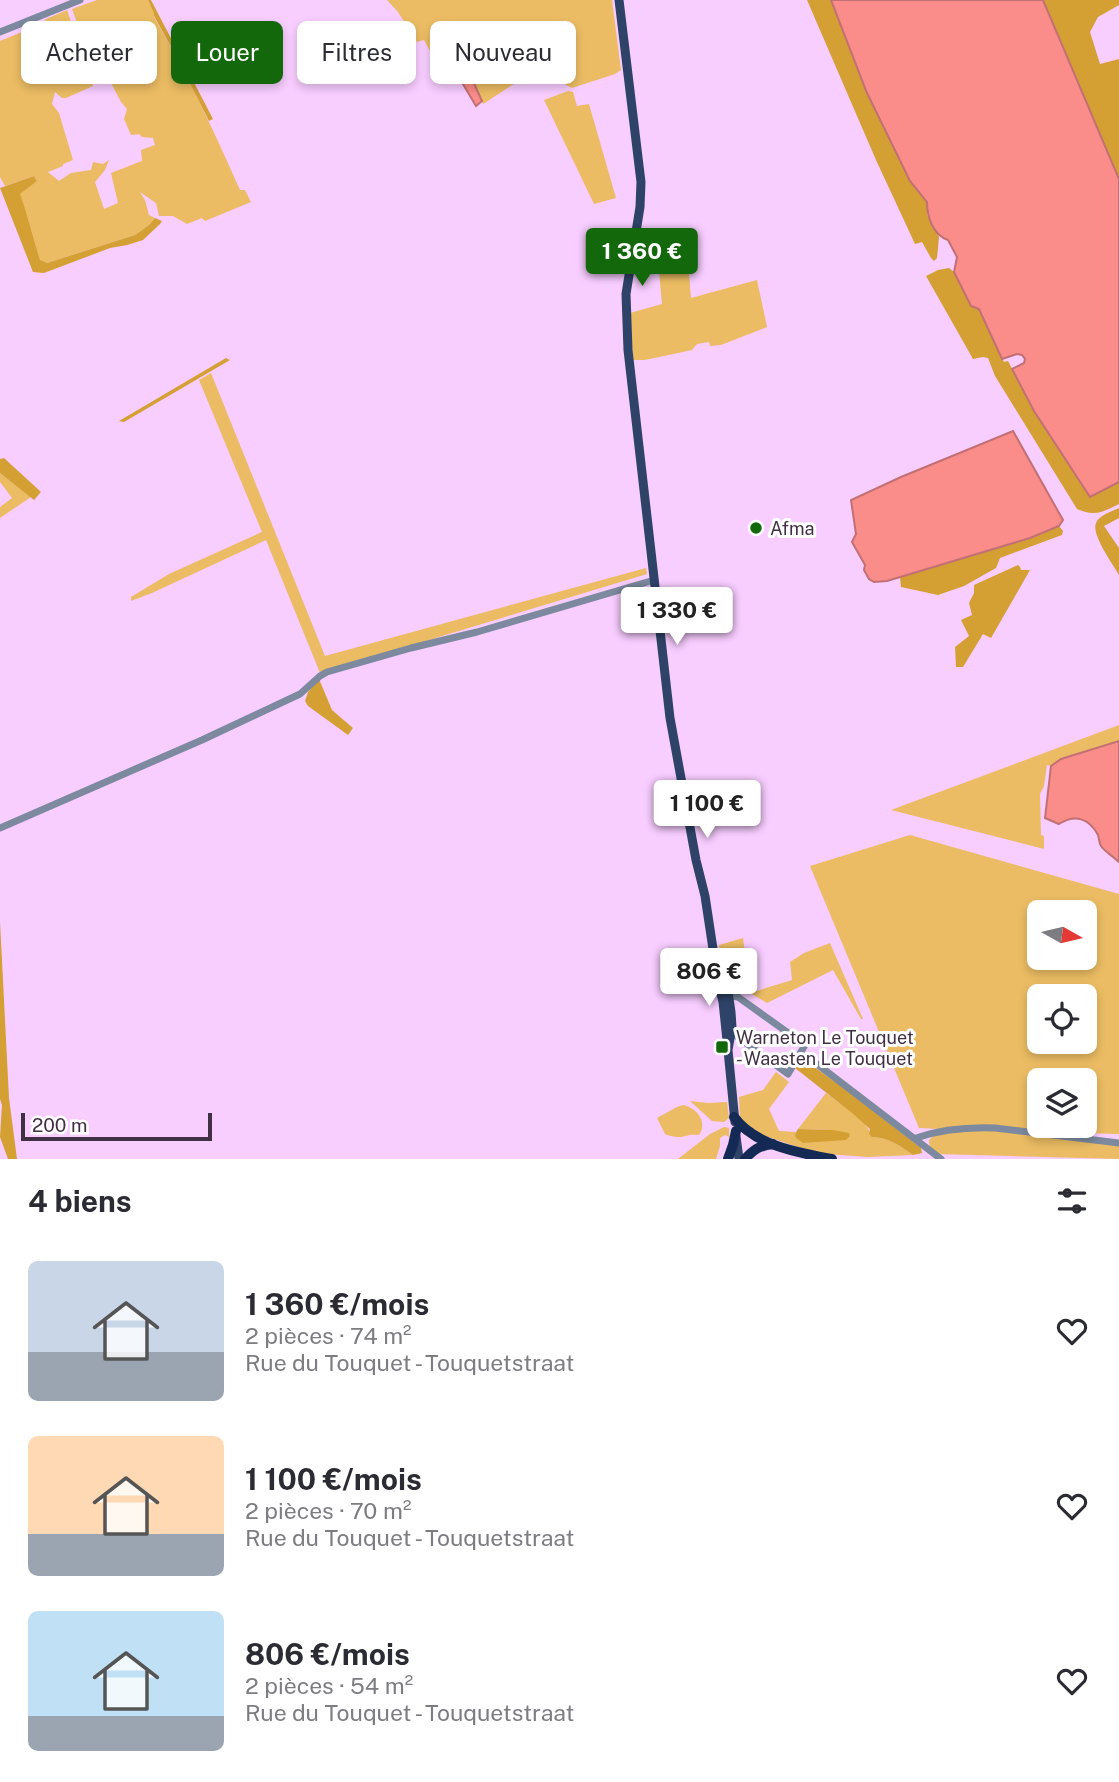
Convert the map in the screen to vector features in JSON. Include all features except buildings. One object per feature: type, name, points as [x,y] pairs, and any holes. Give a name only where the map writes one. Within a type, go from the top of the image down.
[{"type":"highway","points":[[734,1117],[750,1132],[776,1144],[832,1159]]},
{"type":"highway","points":[[728,1159],[736,1131]]},
{"type":"highway","points":[[745,1159],[755,1149],[776,1144]]},
{"type":"main road","points":[[619,0],[641,189],[628,277],[626,330],[670,718],[716,967],[732,1016],[727,1047]]},
{"type":"main road","points":[[726,999],[727,1047],[739,1159]]},
{"type":"street","points":[[0,32],[80,0]]},
{"type":"street","points":[[0,828],[300,694],[327,672],[477,632],[654,580]]},
{"type":"street","points":[[726,999],[738,997],[806,1045],[789,1074],[731,1032]]},
{"type":"street","points":[[800,1056],[813,1061],[941,1159]]},
{"type":"street","points":[[916,1138],[934,1132],[978,1127],[1119,1143]]},
{"type":"shaded area","points":[[97,0],[148,0],[156,21],[76,21],[72,9]]},
{"type":"shaded area","points":[[148,0],[151,0],[171,38],[171,47],[154,16]]},
{"type":"shaded area","points":[[387,0],[612,0],[621,70],[572,88],[564,84],[576,84],[576,21],[430,21],[430,51],[424,40],[416,40],[416,21],[404,21]]},
{"type":"shaded area","points":[[807,0],[831,0],[867,93],[910,181],[927,202],[927,214],[939,237],[937,258],[934,261],[922,242],[915,244]]},
{"type":"shaded area","points":[[831,0],[1043,0],[1119,179],[1119,482],[1090,497],[1034,411],[1012,369],[1024,363],[1025,359],[1017,354],[1002,359],[979,309],[971,306],[954,272],[957,257],[948,240],[938,234],[932,225],[927,202],[910,181],[867,93]]},
{"type":"shaded area","points":[[1043,0],[1119,0],[1119,5],[1098,17],[1090,32],[1100,64],[1119,59],[1119,179]]},
{"type":"shaded area","points":[[67,10],[71,21],[45,21],[46,19]]},
{"type":"shaded area","points":[[157,22],[171,48],[171,84],[190,84],[240,190],[245,190],[251,202],[205,221],[202,218],[187,224],[173,216],[159,216],[156,203],[140,192],[149,215],[155,218],[135,235],[47,263],[40,261],[19,194],[37,181],[34,176],[5,186],[0,177],[0,41],[21,32],[21,84],[92,84],[66,98],[55,92],[52,104],[59,113],[73,160],[48,172],[59,181],[71,173],[91,170],[93,162],[103,164],[109,160],[95,182],[104,209],[118,203],[111,173],[142,161],[141,150],[155,145],[153,138],[131,135],[124,119],[127,109],[112,84],[157,84]]},
{"type":"shaded area","points":[[190,84],[195,84],[213,119],[209,121]]},
{"type":"shaded area","points":[[463,84],[474,84],[482,101],[476,106]]},
{"type":"shaded area","points":[[474,84],[514,84],[483,104]]},
{"type":"shaded area","points":[[568,91],[573,92],[577,106],[589,104],[616,198],[594,204],[544,100]]},
{"type":"shaded area","points":[[34,176],[37,181],[20,194],[40,260],[47,263],[135,235],[155,218],[162,221],[143,240],[110,248],[44,273],[33,272],[0,188]]},
{"type":"shaded area","points":[[681,252],[689,273],[691,298],[757,280],[767,327],[721,345],[710,346],[709,342],[697,344],[692,350],[633,360],[630,313],[662,304],[659,271],[637,268],[636,261]]},
{"type":"shaded area","points":[[949,268],[954,272],[971,306],[979,309],[1004,362],[1008,361],[1034,411],[1090,496],[1119,482],[1119,504],[1098,512],[1088,513],[1077,509],[995,376],[988,358],[973,359],[926,276]]},
{"type":"shaded area","points":[[226,358],[230,360],[124,422],[119,421]]},
{"type":"shaded area","points":[[211,373],[325,656],[646,568],[647,574],[320,673],[266,540],[131,601],[131,597],[169,574],[262,532],[199,380]]},
{"type":"shaded area","points":[[1013,431],[1063,520],[1059,526],[1030,538],[887,581],[874,582],[869,579],[864,570],[865,565],[852,542],[856,534],[851,500]]},
{"type":"shaded area","points":[[4,458],[41,492],[34,500],[0,473],[0,459]]},
{"type":"shaded area","points":[[0,473],[31,497],[0,518],[0,507],[12,498],[0,482]]},
{"type":"shaded area","points":[[1119,508],[1119,518],[1104,526],[1119,548],[1119,575],[1099,542],[1095,528],[1099,518]]},
{"type":"shaded area","points":[[1059,526],[1063,531],[1062,535],[1000,558],[996,568],[964,586],[938,595],[901,587],[900,577],[1030,538]]},
{"type":"shaded area","points":[[1018,565],[1021,570],[1030,570],[991,638],[983,634],[963,667],[956,667],[955,647],[969,636],[961,620],[972,615],[969,603],[974,593],[974,585]]},
{"type":"shaded area","points":[[319,679],[332,710],[353,728],[348,735],[305,701],[308,692]]},
{"type":"shaded area","points":[[1119,725],[1119,741],[1061,758],[1051,766],[1047,765],[1040,794],[1044,849],[891,810]]},
{"type":"shaded area","points":[[1119,741],[1119,862],[1103,848],[1098,835],[1086,821],[1071,819],[1059,824],[1045,818],[1051,766],[1061,759]]},
{"type":"shaded area","points":[[910,835],[1119,894],[1119,1134],[1097,1133],[1097,1068],[1027,1068],[1027,1132],[1005,1131],[1027,1134],[1027,1138],[1058,1138],[1119,1146],[1119,1159],[938,1154],[929,1140],[934,1135],[961,1130],[919,1128],[810,866]]},
{"type":"shaded area","points":[[0,922],[9,1098],[17,1159],[8,1159],[0,1137]]},
{"type":"shaded area","points":[[743,938],[747,970],[727,972],[721,967],[719,945]]},
{"type":"shaded area","points":[[830,943],[863,1019],[833,970],[767,1003],[750,993],[792,980],[790,962],[804,953]]},
{"type":"shaded area","points":[[801,1059],[845,1089],[921,1148],[922,1153],[913,1155],[888,1140],[872,1137],[869,1134],[870,1129],[795,1068]]},
{"type":"shaded area","points":[[776,1072],[789,1082],[769,1109],[779,1131],[796,1132],[803,1143],[833,1130],[798,1129],[826,1093],[865,1124],[872,1137],[888,1140],[913,1155],[867,1157],[828,1154],[756,1133],[740,1119],[739,1097],[763,1090]]},
{"type":"shaded area","points":[[690,1101],[727,1102],[729,1118],[724,1122],[712,1121]]},
{"type":"shaded area","points":[[683,1105],[700,1116],[702,1125],[699,1135],[676,1137],[665,1134],[657,1118]]},
{"type":"shaded area","points":[[724,1127],[729,1128],[729,1137],[725,1135],[720,1138],[716,1159],[678,1159],[710,1134]]},
{"type":"shaded area","points":[[798,1129],[833,1130],[849,1133],[850,1136],[846,1140],[803,1143],[796,1138]]},
{"type":"place","name":"Afma","points":[[756,528]]},
{"type":"place","name":"Warneton Le Touquet - Waasten Le Touquet","points":[[722,1047]]}]
